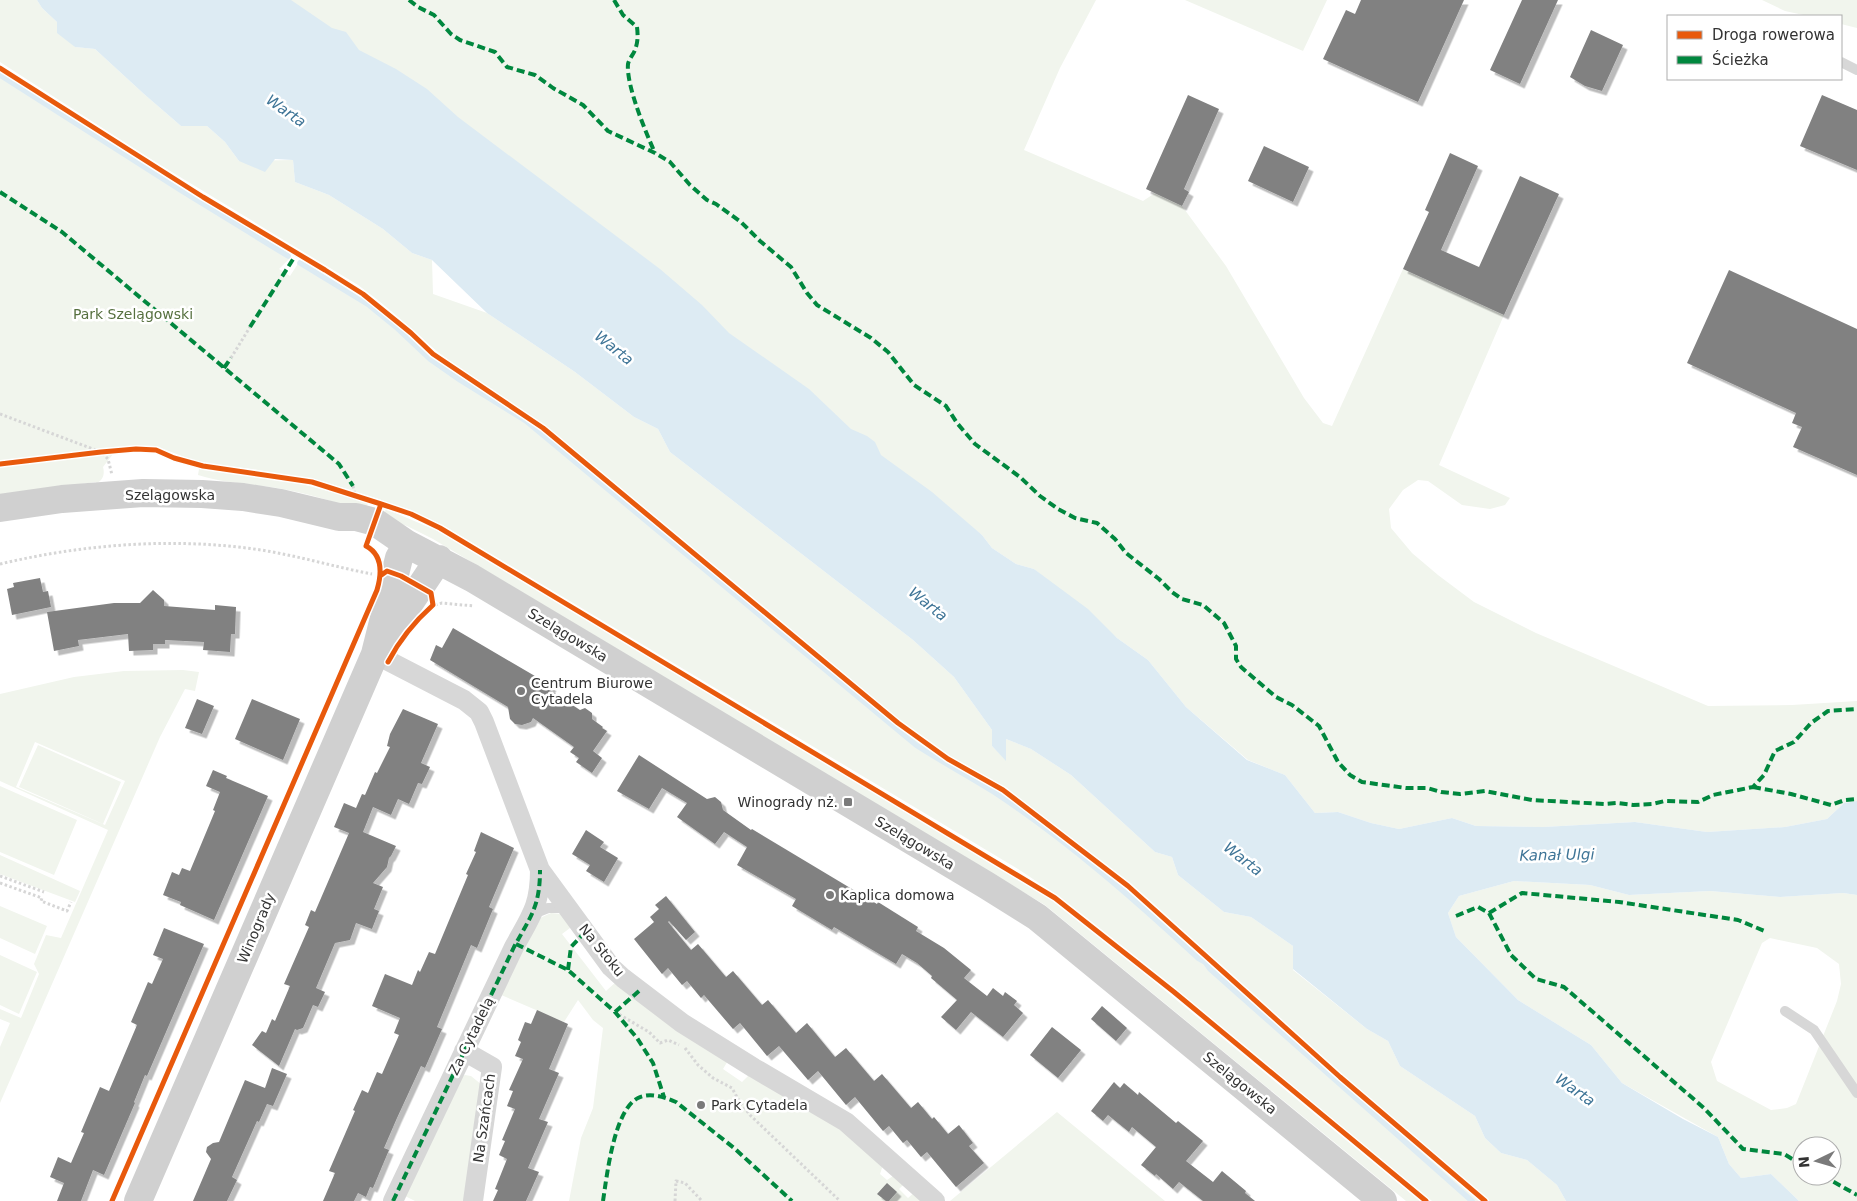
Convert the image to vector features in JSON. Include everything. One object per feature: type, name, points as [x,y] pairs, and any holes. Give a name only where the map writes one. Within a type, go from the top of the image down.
[{"type":"street","name":"Szelągowska","points":[[0,508],[44,501],[163,493],[243,497],[281,503],[347,506],[358,532],[370,537],[407,544],[439,559],[994,889],[1037,917],[1383,1201]]},
{"type":"street","name":"Winogrady","points":[[375,654],[387,575],[400,558],[407,544]]},
{"type":"street","name":"Winogrady","points":[[138,1201],[375,654],[439,559]]},
{"type":"street","name":"Na Stoku","points":[[375,654],[464,700],[479,712],[488,731],[540,870],[569,908],[600,954],[623,978],[682,1023],[846,1122],[935,1201]]},
{"type":"street","name":"Za Cytadelą","points":[[393,1201],[514,947],[533,914],[540,889],[540,870]]},
{"type":"street","name":"Na Szańcach","points":[[464,1051],[492,1068],[472,1201]]},
{"type":"lane","points":[[1842,62],[1857,70]]},
{"type":"lane","points":[[533,914],[548,908],[569,908]]},
{"type":"lane","points":[[1785,1011],[1814,1030],[1857,1093]]},
{"type":"path","points":[[230,358],[250,328]]},
{"type":"path","points":[[0,414],[101,452],[108,459],[114,495]]},
{"type":"path","points":[[347,506],[353,486]]},
{"type":"path","points":[[0,564],[60,551],[108,546],[163,544],[260,550],[387,575]]},
{"type":"path","points":[[433,605],[442,603],[477,606]]},
{"type":"path","points":[[0,876],[44,892]]},
{"type":"path","points":[[0,883],[42,898],[41,900],[67,911],[71,902]]},
{"type":"path","points":[[615,1012],[649,1032],[660,1043],[668,1040],[686,1048],[698,1065],[713,1078],[732,1088],[738,1100],[750,1115],[840,1201]]},
{"type":"path","points":[[674,1201],[676,1181],[686,1183],[702,1201]]},
{"type":"green space","name":"Park Szelągowski","points":[[0,0],[37,0],[42,8],[57,22],[75,47],[95,49],[181,126],[207,126],[225,142],[239,161],[293,160],[295,182],[329,195],[383,229],[412,253],[432,260],[433,294],[487,313],[575,372],[634,417],[658,429],[670,452],[913,640],[954,677],[992,730],[992,746],[1006,760],[1006,739],[1031,749],[1071,775],[1155,852],[1172,857],[1178,875],[1224,912],[1251,917],[1293,946],[1293,970],[1367,1029],[1388,1041],[1400,1066],[1475,1116],[1485,1138],[1501,1153],[1527,1160],[1557,1185],[1566,1201],[1432,1201],[1126,949],[1057,895],[1018,869],[441,524],[379,499],[322,481],[252,469],[201,463],[163,449],[149,447],[117,449],[103,467],[103,476],[97,483],[0,495],[0,72],[148,167],[290,254],[291,257],[279,269],[290,276],[299,262],[302,261],[354,292],[376,308],[455,375],[459,369],[387,307],[358,285],[152,160],[0,62]]},
{"type":"green space","points":[[274,0],[1096,0],[1060,68],[1024,150],[1143,201],[1155,193],[1182,206],[1226,266],[1304,398],[1323,423],[1332,426],[1403,269],[1504,315],[1439,465],[1510,498],[1505,505],[1490,509],[1462,505],[1428,481],[1418,480],[1403,490],[1389,509],[1391,528],[1412,553],[1474,602],[1536,633],[1708,706],[1792,705],[1857,701],[1857,801],[1844,803],[1827,819],[1785,827],[1707,832],[1635,822],[1543,827],[1476,826],[1452,818],[1399,829],[1371,823],[1338,812],[1315,813],[1285,775],[1248,760],[1186,707],[1148,660],[1117,638],[1034,569],[1016,564],[992,548],[982,535]]},
{"type":"green space","points":[[1185,0],[1327,0],[1303,51]]},
{"type":"green space","points":[[1762,0],[1857,0],[1857,28],[1842,24],[1842,15],[1803,15],[1785,11]]},
{"type":"green space","points":[[199,469],[302,484],[368,502],[366,512],[289,490],[208,478],[198,475]]},
{"type":"green space","points":[[386,509],[438,531],[1013,874],[1053,901],[1122,955],[1420,1201],[1406,1201],[1045,905],[433,539],[407,526],[382,517]]},
{"type":"green space","points":[[183,670],[199,672],[195,691],[185,689],[160,737],[0,1103],[0,1047],[10,1023],[0,1019],[0,1009],[21,1018],[39,974],[34,964],[46,935],[61,938],[108,830],[0,781],[0,694],[74,677],[124,671]],"holes":[[[35,742],[125,781],[105,825],[16,787]]]},
{"type":"green space","points":[[38,745],[121,782],[103,824],[19,787]]},
{"type":"green space","points":[[0,786],[77,820],[54,875],[0,852]]},
{"type":"green space","points":[[0,855],[80,891],[75,902],[0,874]]},
{"type":"green space","points":[[1514,881],[1590,885],[1629,895],[1710,891],[1780,897],[1843,893],[1857,895],[1857,1201],[1799,1201],[1771,1174],[1741,1178],[1729,1164],[1718,1137],[1622,1083],[1591,1045],[1518,1000],[1456,937],[1448,913],[1459,896]],"holes":[[[1770,938],[1817,948],[1839,964],[1841,984],[1837,1001],[1796,1104],[1787,1108],[1771,1110],[1717,1081],[1711,1062],[1762,943]]]},
{"type":"green space","points":[[0,906],[47,926],[35,954],[0,938]]},
{"type":"green space","name":"Park Cytadela","points":[[551,913],[561,914],[574,925],[562,934],[606,991],[617,981],[729,1059],[723,1069],[742,1082],[751,1073],[828,1117],[883,1165],[880,1174],[887,1180],[893,1176],[906,1182],[899,1189],[908,1198],[916,1191],[927,1201],[569,1201],[581,1138],[593,1108],[603,1028],[593,1020],[578,1000],[564,1022],[499,994],[540,918]]},
{"type":"green space","points":[[0,955],[37,972],[19,1014],[0,1005]]},
{"type":"green space","points":[[465,1075],[471,1076],[482,1085],[465,1201],[415,1201],[405,1196],[460,1077]]},
{"type":"green space","points":[[1057,1112],[1165,1201],[950,1201]]},
{"type":"water","points":[[37,0],[291,0],[332,28],[346,32],[359,50],[396,69],[427,89],[458,117],[660,269],[702,305],[729,333],[809,389],[851,429],[875,442],[881,455],[932,492],[982,535],[992,548],[1016,564],[1034,569],[1088,609],[1117,638],[1148,660],[1186,707],[1247,760],[1285,775],[1315,813],[1338,812],[1371,823],[1399,829],[1452,818],[1476,826],[1543,827],[1635,822],[1707,832],[1785,827],[1827,819],[1844,803],[1857,801],[1857,895],[1843,893],[1780,897],[1710,891],[1629,895],[1590,885],[1514,881],[1459,896],[1448,913],[1456,937],[1518,1000],[1591,1045],[1622,1083],[1718,1137],[1729,1164],[1741,1178],[1771,1174],[1799,1201],[1566,1201],[1557,1185],[1527,1160],[1501,1153],[1485,1138],[1475,1116],[1400,1066],[1388,1041],[1367,1029],[1293,969],[1293,946],[1251,917],[1224,912],[1178,875],[1172,857],[1155,852],[1071,775],[1031,749],[1006,739],[1006,761],[992,746],[992,730],[954,677],[913,640],[670,452],[658,429],[634,417],[575,372],[487,313],[432,260],[412,253],[383,229],[329,195],[295,182],[293,160],[275,159],[265,172],[239,161],[225,142],[207,126],[181,126],[95,49],[75,47],[57,33],[57,22],[42,8]]},
{"type":"building","points":[[1361,0],[1464,0],[1418,102],[1323,59],[1346,10],[1355,14]]},
{"type":"building","points":[[1522,0],[1558,0],[1520,84],[1490,70]]},
{"type":"building","points":[[1591,30],[1623,45],[1602,91],[1585,86],[1570,77]]},
{"type":"building","points":[[1188,95],[1219,109],[1184,189],[1189,192],[1182,206],[1146,189]]},
{"type":"building","points":[[1822,95],[1857,110],[1857,170],[1800,146]]},
{"type":"building","points":[[1264,146],[1309,167],[1293,202],[1248,181]]},
{"type":"building","points":[[1450,153],[1478,166],[1441,250],[1479,267],[1520,176],[1559,194],[1504,315],[1403,269],[1429,212],[1425,210]]},
{"type":"building","points":[[1729,270],[1857,329],[1857,475],[1793,447],[1802,427],[1792,423],[1796,413],[1687,363]]},
{"type":"building","points":[[40,578],[43,592],[48,591],[51,607],[12,615],[7,589],[14,587],[13,583]]},
{"type":"building","points":[[153,590],[164,600],[164,606],[215,610],[215,605],[236,607],[235,634],[231,634],[230,652],[203,650],[204,642],[165,640],[165,644],[153,644],[153,650],[129,651],[128,634],[78,640],[79,646],[54,651],[47,612],[114,603],[140,603]]},
{"type":"building","points":[[453,628],[552,686],[550,690],[580,710],[585,708],[592,713],[592,719],[607,731],[593,751],[602,758],[592,773],[576,762],[579,758],[570,752],[574,747],[533,718],[531,722],[522,725],[515,724],[510,719],[508,707],[430,660],[436,645],[442,648]]},
{"type":"building","points":[[197,699],[214,706],[202,734],[185,728]]},
{"type":"building","points":[[252,699],[300,719],[283,760],[235,739]]},
{"type":"building","points":[[403,709],[438,724],[421,763],[430,767],[422,784],[418,783],[409,804],[398,799],[391,815],[373,807],[363,832],[396,846],[389,858],[387,867],[373,883],[383,887],[374,909],[379,911],[372,929],[356,923],[350,940],[335,943],[316,988],[325,992],[318,1007],[313,1005],[303,1028],[295,1029],[279,1066],[252,1045],[262,1031],[266,1033],[272,1019],[275,1021],[290,986],[284,984],[309,927],[305,925],[311,910],[315,912],[349,833],[334,827],[344,803],[356,808],[362,794],[365,795],[375,772],[377,773],[390,747],[387,746],[390,734]]},
{"type":"building","points":[[639,755],[707,799],[715,797],[721,802],[723,810],[751,830],[877,904],[878,902],[918,927],[916,931],[944,948],[971,970],[964,978],[987,996],[993,988],[1003,996],[1005,992],[1017,1001],[1014,1005],[1023,1013],[1003,1037],[971,1012],[956,1030],[941,1017],[957,1000],[931,978],[932,976],[917,963],[902,954],[896,964],[834,927],[832,930],[792,906],[796,899],[737,865],[747,847],[724,832],[715,844],[677,817],[687,803],[662,788],[649,809],[617,791]]},
{"type":"building","points":[[213,770],[227,776],[226,778],[268,796],[214,920],[180,905],[181,902],[163,895],[172,872],[179,875],[182,868],[190,871],[215,811],[213,810],[220,792],[206,786]]},
{"type":"building","points":[[586,830],[604,842],[600,847],[618,858],[604,882],[586,871],[590,865],[572,854]]},
{"type":"building","points":[[481,832],[514,848],[489,907],[493,909],[477,948],[471,945],[437,1027],[442,1029],[425,1068],[421,1066],[384,1148],[389,1150],[373,1188],[370,1187],[366,1197],[358,1193],[354,1201],[323,1201],[335,1173],[329,1171],[362,1090],[368,1093],[377,1072],[382,1074],[399,1035],[394,1033],[400,1018],[372,1006],[385,974],[412,985],[418,970],[420,972],[429,952],[435,954],[468,875],[466,874],[476,852],[474,851]]},
{"type":"building","points":[[666,896],[695,932],[686,940],[668,922],[691,950],[698,944],[726,977],[733,971],[762,1005],[768,1000],[796,1033],[807,1023],[835,1057],[846,1048],[874,1081],[882,1074],[911,1108],[918,1102],[948,1134],[959,1125],[973,1143],[969,1146],[984,1163],[956,1187],[927,1152],[921,1157],[907,1140],[903,1143],[889,1126],[883,1131],[855,1097],[846,1105],[818,1071],[808,1080],[779,1046],[767,1056],[740,1023],[733,1029],[704,995],[701,998],[687,981],[682,985],[668,968],[662,974],[634,939],[654,922],[650,917],[659,909],[655,905]]},
{"type":"building","points":[[164,928],[204,944],[147,1076],[145,1075],[104,1175],[93,1170],[81,1201],[57,1201],[64,1183],[50,1177],[58,1157],[71,1163],[84,1133],[81,1132],[100,1087],[109,1091],[137,1025],[131,1022],[148,982],[152,984],[163,959],[153,955]]},
{"type":"building","points":[[1102,1006],[1127,1028],[1116,1041],[1091,1019]]},
{"type":"building","points":[[537,1010],[568,1024],[549,1069],[559,1073],[539,1119],[548,1122],[528,1168],[539,1172],[526,1201],[493,1201],[498,1190],[495,1189],[507,1159],[499,1155],[505,1141],[502,1140],[515,1109],[507,1106],[513,1091],[509,1090],[523,1059],[515,1056],[521,1042],[518,1040],[525,1022],[531,1024]]},
{"type":"building","points":[[1052,1027],[1081,1050],[1058,1078],[1030,1055]]},
{"type":"building","points":[[272,1068],[287,1074],[273,1106],[267,1104],[259,1122],[257,1121],[232,1177],[237,1180],[227,1201],[193,1201],[211,1159],[206,1152],[207,1147],[219,1142],[245,1080],[265,1088]]},
{"type":"building","points":[[1114,1082],[1120,1088],[1124,1083],[1138,1095],[1139,1092],[1176,1123],[1178,1121],[1203,1141],[1186,1161],[1213,1182],[1222,1171],[1255,1201],[1203,1201],[1179,1182],[1173,1189],[1156,1174],[1155,1176],[1141,1165],[1156,1147],[1132,1127],[1129,1132],[1108,1115],[1103,1121],[1091,1111]]},
{"type":"building","points":[[887,1183],[897,1192],[889,1201],[886,1201],[877,1194]]},
{"type":"waterway","points":[[0,75],[288,256]]},
{"type":"waterway","points":[[300,263],[369,305],[430,359],[526,421],[916,745],[994,792],[1074,850],[1125,892],[1198,958],[1205,962],[1210,969],[1472,1201]]},
{"type":"marked path","points":[[409,0],[434,15],[451,34],[460,40],[495,52],[507,67],[535,75],[583,105],[608,131],[670,162],[690,185],[707,200],[716,204],[741,222],[791,267],[817,305],[871,338],[888,352],[914,385],[946,406],[957,423],[975,444],[1020,477],[1040,496],[1058,509],[1075,518],[1097,523],[1115,539],[1126,553],[1159,579],[1172,592],[1182,599],[1203,605],[1224,623],[1236,646],[1236,659],[1241,667],[1276,697],[1292,705],[1319,726],[1338,762],[1350,775],[1362,782],[1406,788],[1427,788],[1460,794],[1485,791],[1532,800],[1633,805],[1665,801],[1698,802],[1713,795],[1753,787],[1764,775],[1775,751],[1794,742],[1811,723],[1828,711],[1857,709]]},
{"type":"marked path","points":[[614,0],[623,15],[637,27],[637,44],[628,64],[628,73],[637,109],[655,153]]},
{"type":"marked path","points":[[0,192],[62,232],[339,464],[353,486]]},
{"type":"marked path","points":[[250,327],[297,253]]},
{"type":"marked path","points":[[224,368],[231,358]]},
{"type":"marked path","points":[[1753,787],[1791,794],[1831,805],[1845,800],[1857,799]]},
{"type":"marked path","points":[[393,1201],[533,910],[540,882],[540,870]]},
{"type":"marked path","points":[[1489,913],[1522,893],[1619,902],[1738,920],[1767,932]]},
{"type":"marked path","points":[[1456,916],[1478,907],[1489,913],[1511,955],[1536,979],[1564,987],[1704,1108],[1743,1149],[1784,1154],[1792,1159]]},
{"type":"marked path","points":[[568,970],[571,947],[585,932]]},
{"type":"marked path","points":[[516,944],[568,970],[615,1012],[637,1038],[653,1063],[664,1097]]},
{"type":"marked path","points":[[615,1012],[639,991]]},
{"type":"marked path","points":[[603,1201],[617,1129],[630,1105],[638,1098],[647,1095],[662,1097],[676,1102],[734,1148],[792,1201]]},
{"type":"marked path","points":[[1841,1186],[1857,1195]]},
{"type":"cycle path","points":[[0,68],[203,197],[363,294],[411,333],[433,354],[543,428],[898,723],[948,759],[1003,790],[1128,886],[1340,1077],[1485,1201]]},
{"type":"cycle path","points":[[0,464],[101,452],[136,449],[156,450],[174,458],[203,466],[312,482],[411,514],[440,528],[1055,898],[1174,992],[1426,1201]]},
{"type":"cycle path","points":[[112,1201],[377,590],[380,565],[376,554],[366,546],[381,504]]},
{"type":"cycle path","points":[[380,576],[387,571],[401,576],[431,593],[433,605],[408,631],[388,662]]},
{"type":"place","name":"Centrum Biurowe Cytadela","points":[[521,691]]},
{"type":"place","name":"Winogrady nż.","points":[[848,802]]},
{"type":"place","name":"Kaplica domowa","points":[[830,895]]},
{"type":"place","name":"Park Cytadela","points":[[701,1105]]},
{"type":"water label","name":"Warta","points":[[286,111]]},
{"type":"water label","name":"Warta","points":[[614,348]]},
{"type":"water label","name":"Warta","points":[[928,604]]},
{"type":"water label","name":"Kanał Ulgi","points":[[1557,855]]},
{"type":"water label","name":"Warta","points":[[1243,859]]},
{"type":"water label","name":"Warta","points":[[1575,1090]]}]
